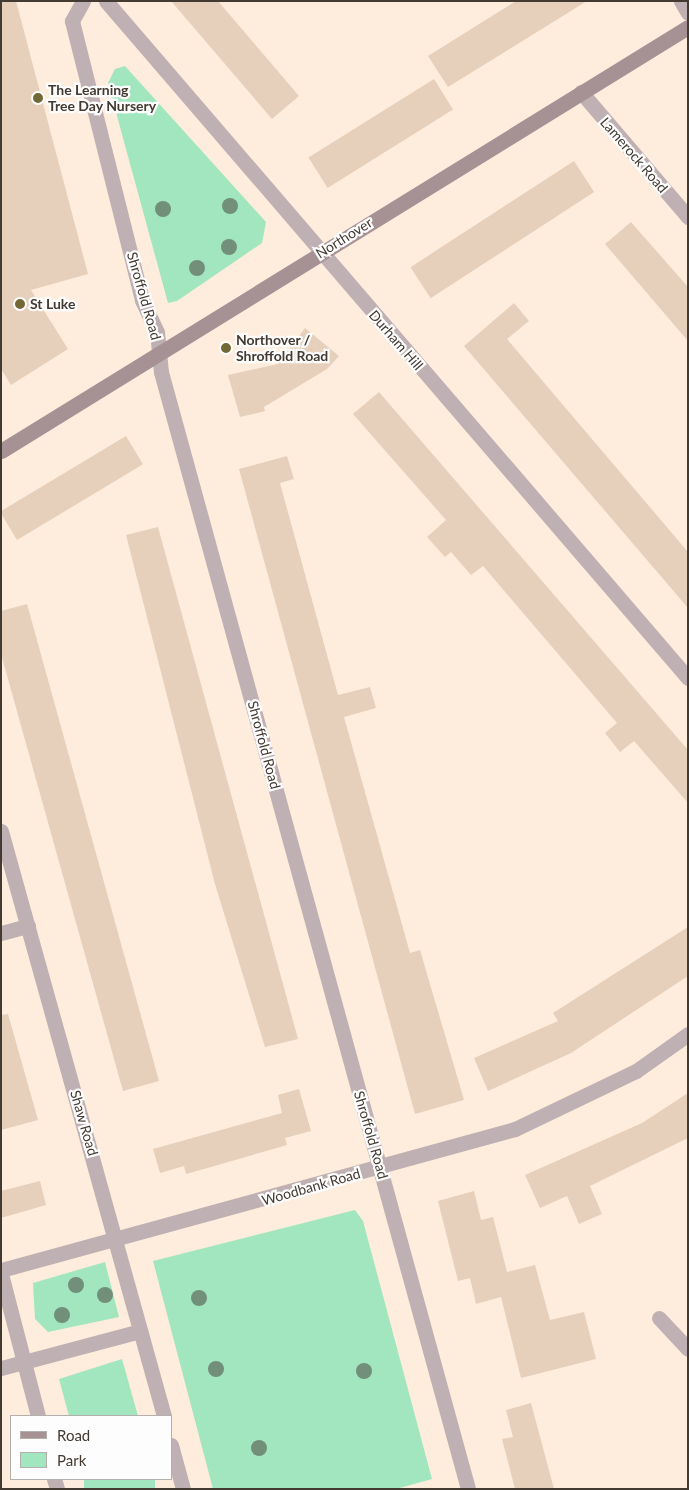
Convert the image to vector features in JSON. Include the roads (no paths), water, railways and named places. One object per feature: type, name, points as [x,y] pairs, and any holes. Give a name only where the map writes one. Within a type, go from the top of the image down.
[{"type":"street","name":"Shroffold Road","points":[[82,1],[72,21],[159,352],[468,1489]]},
{"type":"street","name":"Durham Hill","points":[[106,1],[320,253],[688,678]]},
{"type":"street","points":[[680,1],[688,13]]},
{"type":"street","name":"Northover","points":[[1,451],[688,26]]},
{"type":"street","name":"Lamerock Road","points":[[581,92],[688,217]]},
{"type":"street","name":"Shaw Road","points":[[1,831],[117,1241],[164,1415]]},
{"type":"street","points":[[1,933],[28,926]]},
{"type":"street","name":"Woodbank Road","points":[[1,1270],[117,1241],[515,1129],[636,1071],[688,1034]]},
{"type":"street","points":[[1,1274],[38,1415]]},
{"type":"street","points":[[659,1318],[688,1348]]},
{"type":"street","points":[[1,1368],[140,1331]]},
{"type":"street","points":[[172,1449],[183,1489]]},
{"type":"place","name":"The Learning Tree Day Nursery","points":[[38,98]]},
{"type":"place","name":"St Luke","points":[[20,304]]},
{"type":"place","name":"Northover / Shroffold Road","points":[[226,348]]}]
